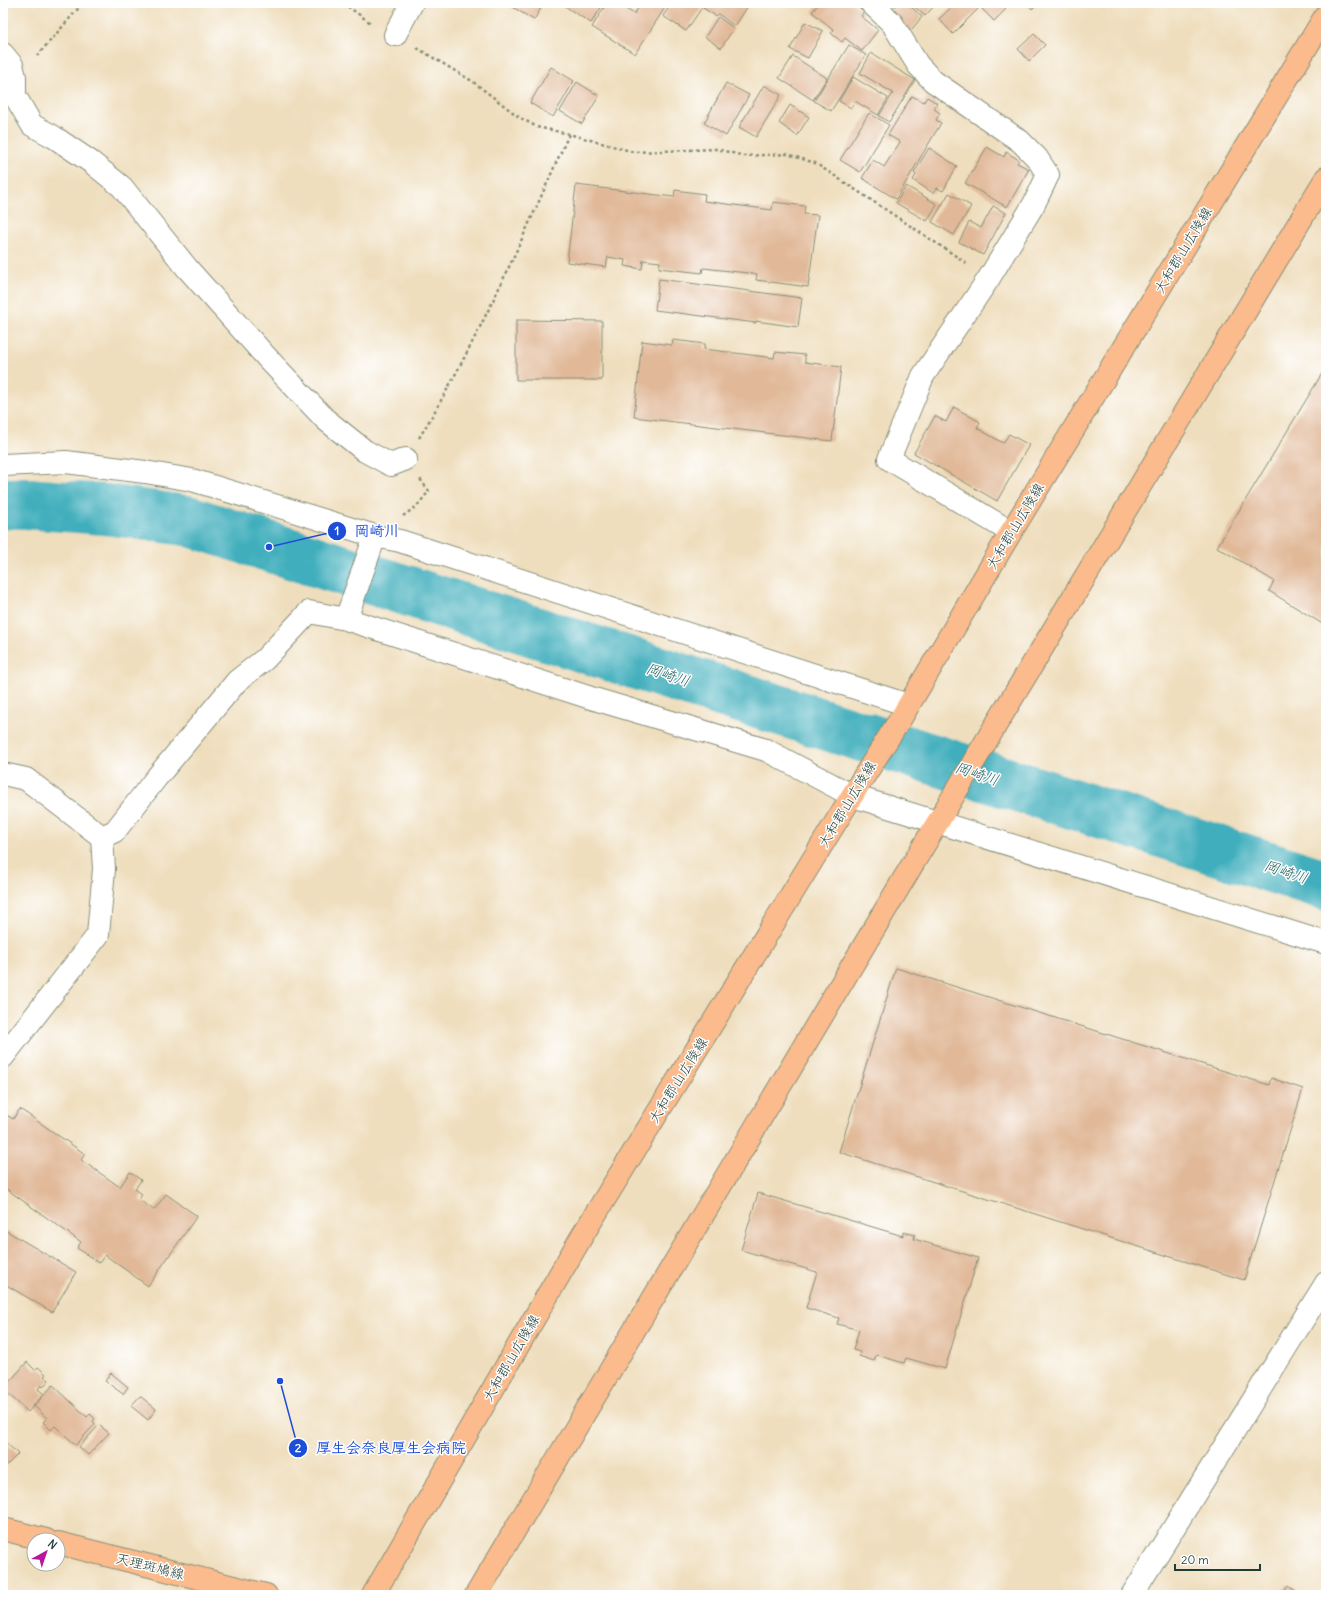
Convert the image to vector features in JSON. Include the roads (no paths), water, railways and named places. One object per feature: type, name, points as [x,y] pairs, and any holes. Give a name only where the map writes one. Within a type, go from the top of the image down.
[{"type":"main road","name":"大和郡山広陵線","points":[[372,1595],[582,1236],[904,712],[1011,532],[1326,15]]},
{"type":"main road","points":[[476,1595],[985,743],[1326,178]]},
{"type":"main road","points":[[3,1529],[26,1535]]},
{"type":"main road","name":"天理斑鳩線","points":[[66,1545],[266,1595]]},
{"type":"street","points":[[395,35],[412,3]]},
{"type":"street","points":[[872,3],[892,23],[918,65],[933,81],[1020,141],[1037,158],[1048,175],[1034,204],[989,278],[923,376],[889,459],[1011,532]]},
{"type":"street","points":[[8,59],[15,77],[15,96],[32,125],[54,137],[91,162],[122,186],[187,268],[270,361],[326,420],[365,451],[391,464],[406,459]]},
{"type":"street","points":[[3,465],[66,462],[145,472],[192,480],[375,536],[408,544],[904,712]]},
{"type":"street","points":[[346,619],[375,536]]},
{"type":"street","points":[[102,837],[115,831],[162,771],[237,681],[265,659],[310,612],[346,619],[591,698],[766,750],[857,788],[1326,943]]},
{"type":"street","points":[[3,774],[26,779],[102,837],[104,869],[98,935],[3,1057]]},
{"type":"street","points":[[1132,1595],[1326,1283]]},
{"type":"waterway","name":"岡崎川","points":[[3,504],[20,503],[110,510],[189,521],[1326,885]]},
{"type":"place","name":"岡崎川","points":[[269,547]]},
{"type":"place","name":"厚生会奈良厚生会病院","points":[[280,1381]]}]
